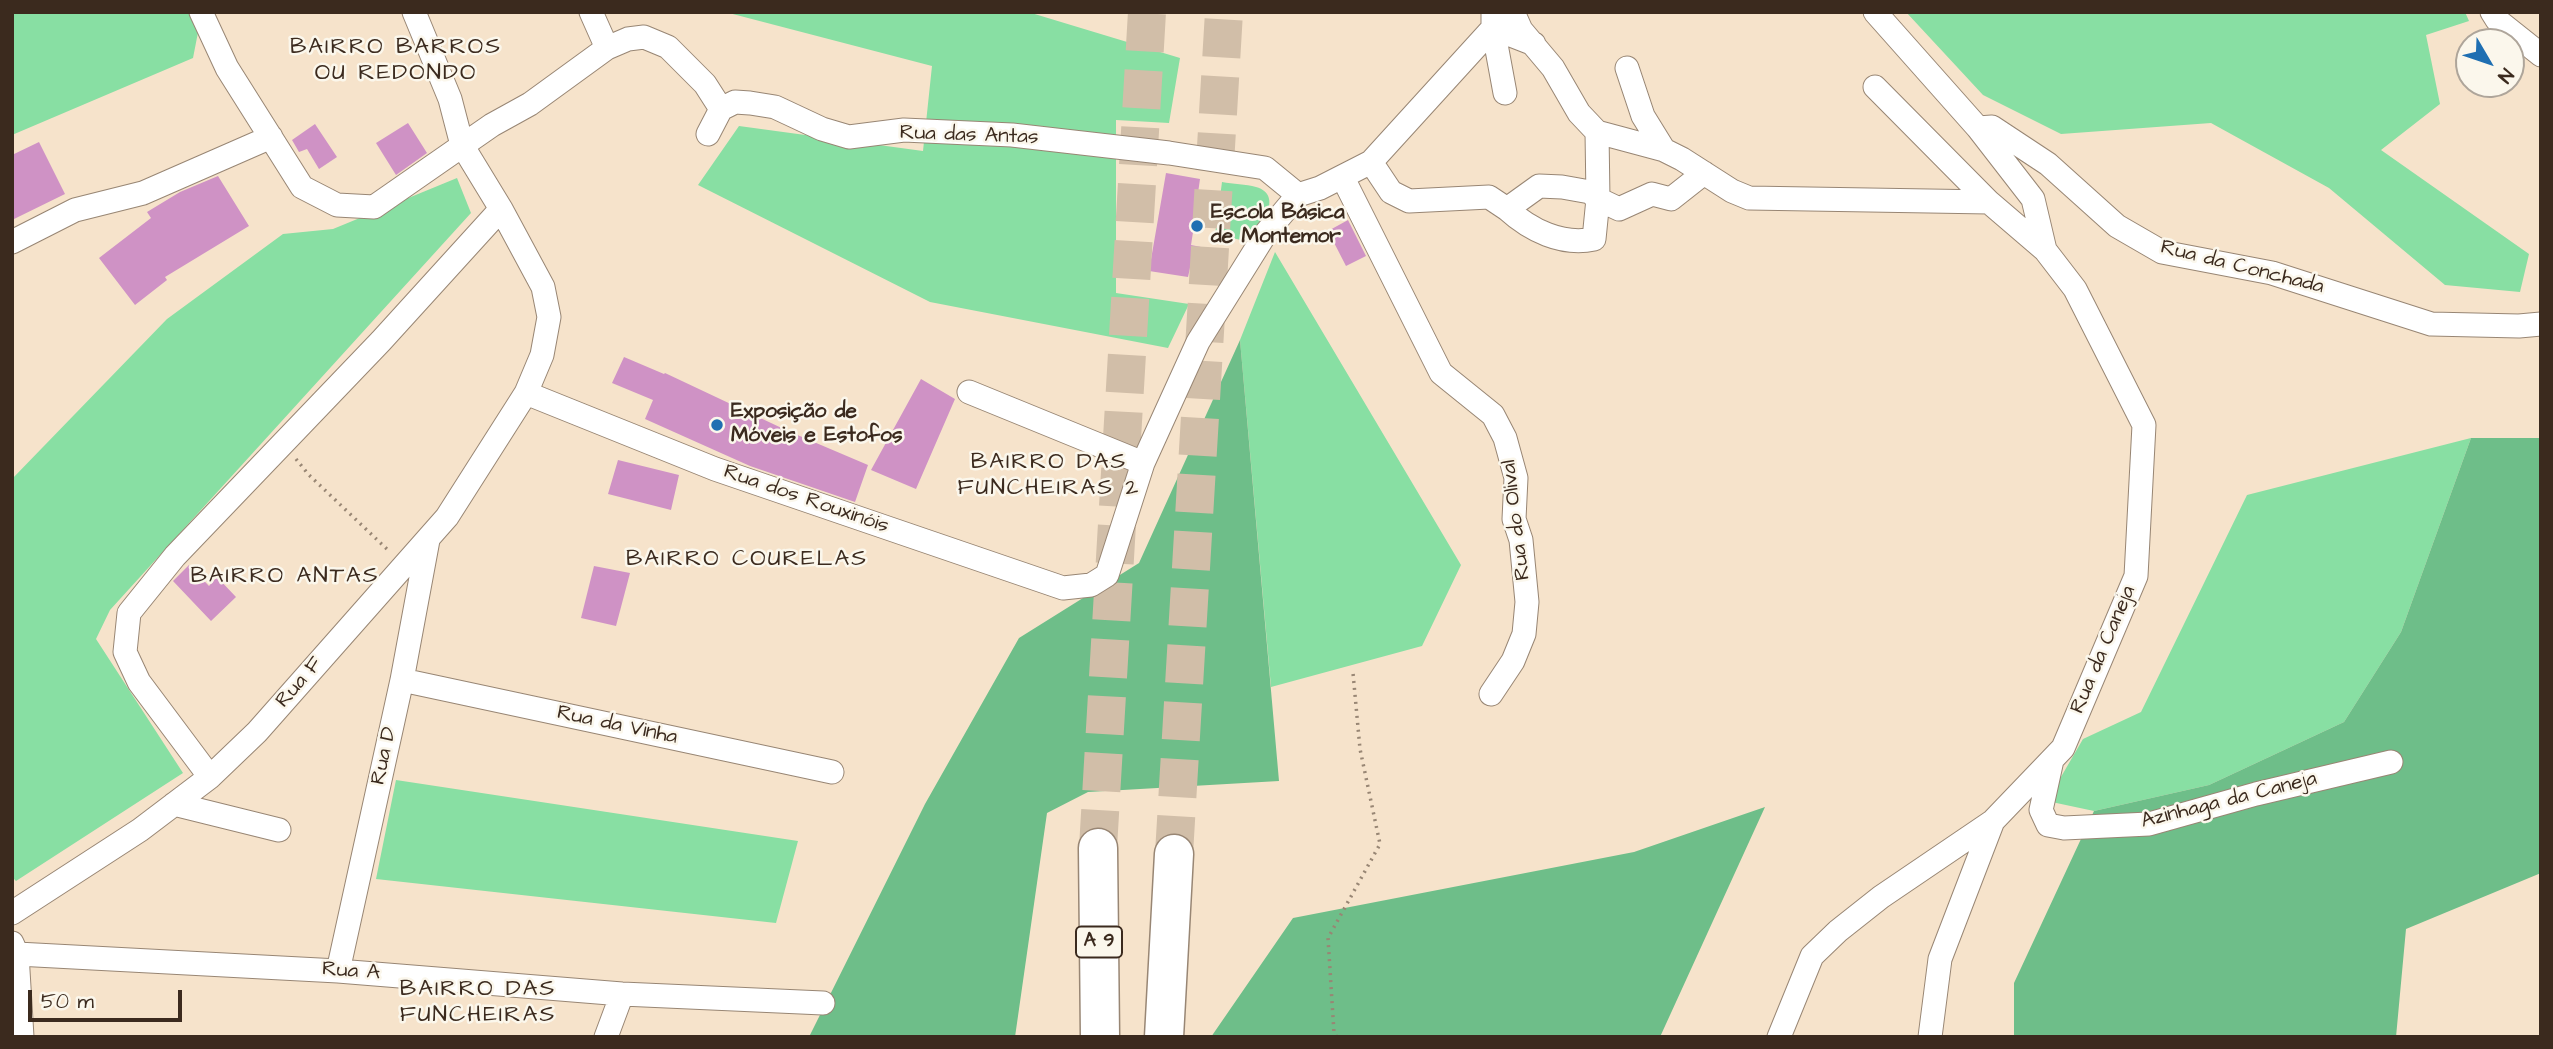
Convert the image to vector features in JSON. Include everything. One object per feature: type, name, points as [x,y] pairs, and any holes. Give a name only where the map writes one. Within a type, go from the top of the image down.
[{"type":"highway","name":"A 9","points":[[1098,848],[1100,1037]]},
{"type":"highway","points":[[1164,1037],[1174,854]]},
{"type":"street","points":[[201,12],[227,68],[302,187],[337,205],[373,207],[462,145],[530,104],[607,48],[628,39],[644,37],[668,47],[705,85],[721,109],[709,134]]},
{"type":"street","name":"Rua F","points":[[12,913],[140,830],[209,777],[257,732],[428,540],[446,517],[526,393],[541,355],[549,317],[543,288],[501,209],[462,145],[450,99],[414,12]]},
{"type":"street","points":[[591,12],[607,48]]},
{"type":"street","points":[[1513,12],[1521,30],[1553,68],[1579,113],[1597,132],[1664,150],[1731,191],[1749,198],[1989,202]]},
{"type":"street","points":[[1875,12],[1978,128],[2034,199],[2045,250]]},
{"type":"street","points":[[2492,12],[2497,20],[2541,55]]},
{"type":"street","points":[[1493,20],[1534,44]]},
{"type":"street","points":[[1493,20],[1505,93]]},
{"type":"street","points":[[969,392],[1143,463],[1198,342],[1266,233],[1298,195],[1343,178],[1371,162],[1493,20]]},
{"type":"street","points":[[1627,68],[1643,116],[1664,150]]},
{"type":"street","name":"Rua da Caneja","points":[[1875,87],[1989,202],[2045,250],[2076,289],[2144,425],[2136,576],[2063,748],[1993,821],[1940,959],[1930,1037]]},
{"type":"street","name":"Rua das Antas","points":[[721,109],[735,102],[775,107],[849,137],[904,130],[1012,135],[1169,153],[1265,168],[1298,195]]},
{"type":"street","name":"Rua da Conchada","points":[[1978,128],[1993,127],[2048,164],[2117,226],[2162,252],[2272,273],[2431,324],[2541,324]]},
{"type":"street","points":[[1371,162],[1391,192],[1409,201],[1489,197],[1522,223],[1553,237],[1584,242],[1594,239],[1598,199],[1597,132]]},
{"type":"street","points":[[12,242],[75,210],[143,193],[271,137]]},
{"type":"street","points":[[1507,209],[1539,186],[1590,192],[1619,209],[1652,194],[1671,199],[1704,173]]},
{"type":"street","name":"Rua do Olival","points":[[1343,178],[1441,373],[1493,415],[1505,438],[1516,478],[1514,519],[1521,540],[1527,602],[1524,634],[1513,662],[1491,694]]},
{"type":"street","points":[[209,777],[134,672],[125,652],[129,613],[175,556],[416,303],[501,209]]},
{"type":"street","name":"Rua dos Rouxinóis","points":[[526,393],[715,469],[1063,588],[1091,584],[1107,575],[1143,463]]},
{"type":"street","name":"Rua D","points":[[338,971],[402,680],[428,540]]},
{"type":"street","name":"Rua da Vinha","points":[[402,680],[832,772]]},
{"type":"street","name":"Azinhaga da Caneja","points":[[2052,760],[2041,810],[2048,825],[2064,828],[2149,824],[2256,794],[2391,762]]},
{"type":"street","points":[[174,804],[279,830]]},
{"type":"street","points":[[1779,1037],[1812,957],[1838,931],[1881,897],[1993,821]]},
{"type":"street","points":[[15,948],[22,1037]]},
{"type":"street","name":"Rua A","points":[[15,948],[622,994],[823,1003]]},
{"type":"street","points":[[606,1037],[622,994]]},
{"type":"path","points":[[283,443],[308,474],[404,565]]},
{"type":"path","points":[[1337,1037],[1334,1033],[1328,938],[1380,844],[1360,749],[1353,673]]},
{"type":"green space","points":[[12,12],[202,12],[193,58],[12,135]]},
{"type":"green space","points":[[725,12],[1028,12],[1180,58],[1169,123],[1116,120],[1116,293],[1189,304],[1168,348],[930,302],[698,185],[739,126],[923,151],[932,66]]},
{"type":"green space","points":[[1906,12],[2465,12],[2469,21],[2426,35],[2440,104],[2381,150],[2529,254],[2520,292],[2445,285],[2329,188],[2211,123],[2061,134],[1983,95]]},
{"type":"green space","points":[[457,178],[471,213],[110,610],[96,639],[183,773],[16,881],[12,877],[12,479],[167,319],[283,234],[333,229]]},
{"type":"green space","points":[[1222,182],[1256,187],[1269,197],[1263,221],[1247,241],[1215,235]]},
{"type":"green space","points":[[1275,252],[1461,565],[1422,646],[1271,687],[1240,340]]},
{"type":"green space","points":[[1240,340],[1279,781],[1088,792],[1047,813],[1015,1037],[809,1037],[925,804],[1019,638],[1139,563]]},
{"type":"green space","points":[[2471,438],[2401,632],[2344,722],[2209,785],[2094,811],[2047,801],[2083,739],[2141,712],[2247,495]]},
{"type":"green space","points":[[2471,438],[2541,438],[2541,873],[2406,929],[2396,1037],[2014,1037],[2014,983],[2094,811],[2209,785],[2344,722],[2401,632]]},
{"type":"green space","points":[[396,780],[798,841],[776,923],[376,879]]},
{"type":"green space","points":[[1765,807],[1660,1037],[1211,1037],[1293,918],[1634,852]]},
{"type":"building","points":[[408,123],[427,153],[396,175],[376,143]]},
{"type":"building","points":[[315,124],[337,157],[319,169],[307,149],[299,152],[292,140]]},
{"type":"building","points":[[39,142],[65,194],[12,220],[12,155]]},
{"type":"building","points":[[1166,173],[1200,179],[1198,193],[1218,196],[1214,216],[1196,213],[1191,245],[1211,249],[1207,271],[1190,268],[1188,277],[1149,271]]},
{"type":"building","points":[[218,176],[249,226],[165,277],[167,280],[135,305],[99,258],[151,218],[147,212],[180,192]]},
{"type":"building","points":[[1348,220],[1366,256],[1346,266],[1328,231]]},
{"type":"building","points":[[624,357],[868,465],[855,502],[750,466],[645,419],[653,400],[612,383]]},
{"type":"building","points":[[921,379],[955,399],[916,489],[871,470]]},
{"type":"building","points":[[618,460],[679,475],[671,510],[608,494]]},
{"type":"building","points":[[189,565],[209,586],[217,577],[236,597],[211,621],[173,581]]},
{"type":"building","points":[[594,566],[630,573],[616,626],[581,618]]},
{"type":"tunnel","points":[[1098,848],[1147,12]]},
{"type":"tunnel","points":[[1174,854],[1224,12]]},
{"type":"place","name":"Escola Básica de Montemor","points":[[1197,226]]},
{"type":"place","name":"Exposição de Móveis e Estofos","points":[[717,425]]},
{"type":"district","name":"BAIRRO BARROS OU REDONDO","points":[[396,61]]},
{"type":"district","name":"BAIRRO DAS FUNCHEIRAS 2","points":[[1049,476]]},
{"type":"district","name":"BAIRRO COURELAS","points":[[747,560]]},
{"type":"district","name":"BAIRRO ANTAS","points":[[285,577]]},
{"type":"district","name":"BAIRRO DAS FUNCHEIRAS","points":[[478,1003]]}]
